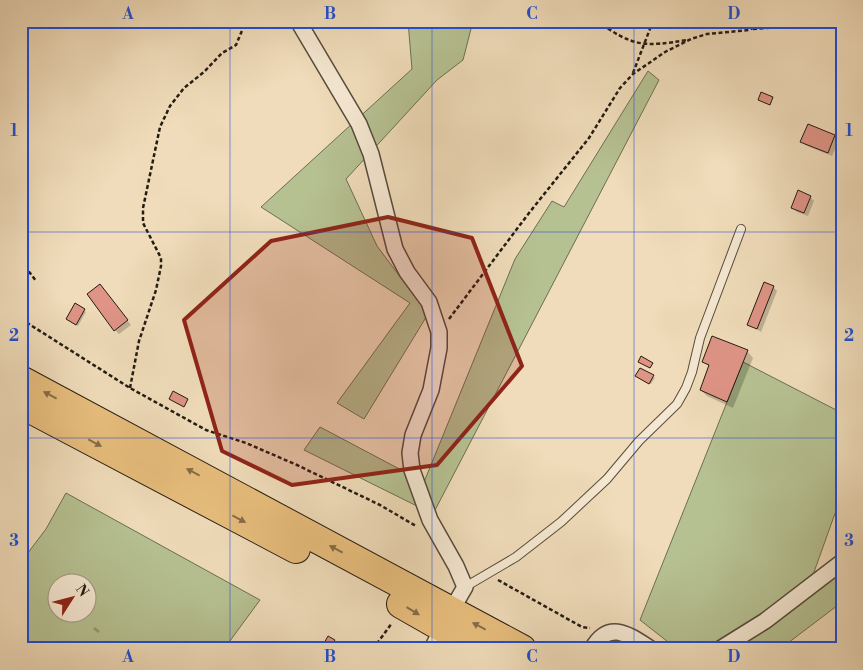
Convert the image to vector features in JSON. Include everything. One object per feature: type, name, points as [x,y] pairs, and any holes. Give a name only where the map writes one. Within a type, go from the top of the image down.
[{"type":"highway","points":[[21,380],[442,629],[480,649]]},
{"type":"highway","points":[[21,404],[405,606],[442,629],[522,649]]},
{"type":"street","points":[[298,21],[359,124],[371,154],[395,249],[407,272],[429,302],[439,332],[439,348],[431,390],[413,435],[410,453],[412,470],[430,520],[456,566],[464,587],[442,629]]},
{"type":"street","points":[[720,649],[765,620],[842,562]]},
{"type":"street","points":[[592,649],[598,639],[611,631],[624,632],[651,649]]},
{"type":"lane","points":[[464,587],[516,557],[561,522],[607,479],[639,441],[677,404],[689,380],[700,338],[741,229]]},
{"type":"path","points":[[130,388],[139,341],[156,290],[161,266],[161,258],[143,223],[143,208],[160,127],[170,106],[184,88],[204,72],[222,53],[236,44],[246,21]]},
{"type":"path","points":[[597,21],[627,40],[643,45],[691,40]]},
{"type":"path","points":[[633,74],[653,21]]},
{"type":"path","points":[[749,30],[767,21]]},
{"type":"path","points":[[439,332],[529,213],[589,138],[620,88],[633,74],[665,52],[707,34],[842,23]]},
{"type":"path","points":[[21,261],[36,281]]},
{"type":"path","points":[[21,319],[130,388],[206,430],[246,443],[298,465],[380,505],[442,541]]},
{"type":"path","points":[[488,573],[502,583],[582,627],[611,631]]},
{"type":"path","points":[[373,649],[405,606]]},
{"type":"highlighted area","points":[[388,217],[472,238],[522,366],[437,465],[292,485],[222,451],[184,320],[271,241]]},
{"type":"green space","points":[[408,21],[473,21],[463,60],[437,80],[346,179],[377,246],[428,314],[364,419],[337,403],[410,303],[261,207],[412,69]]},
{"type":"green space","points":[[648,71],[659,80],[433,514],[304,450],[320,427],[424,482],[515,259],[552,201],[564,207]]},
{"type":"green space","points":[[743,362],[842,413],[842,494],[809,586],[842,562],[842,602],[780,649],[677,649],[640,620]]},
{"type":"green space","points":[[66,493],[260,600],[224,649],[21,649],[21,562],[46,529]]},
{"type":"building","points":[[761,92],[773,97],[770,105],[758,100]]},
{"type":"building","points":[[808,124],[835,135],[828,153],[800,142]]},
{"type":"building","points":[[798,190],[811,196],[804,213],[791,208]]},
{"type":"building","points":[[764,282],[774,286],[757,329],[747,325]]},
{"type":"building","points":[[100,284],[128,320],[114,331],[87,294]]},
{"type":"building","points":[[75,303],[85,309],[76,325],[66,319]]},
{"type":"building","points":[[712,336],[748,350],[727,402],[700,390],[709,365],[702,362]]},
{"type":"building","points":[[641,356],[653,363],[650,368],[638,362]]},
{"type":"building","points":[[640,368],[654,375],[649,384],[635,376]]},
{"type":"building","points":[[173,391],[188,399],[184,407],[169,399]]},
{"type":"building","points":[[328,636],[335,640],[330,648],[323,645]]}]
